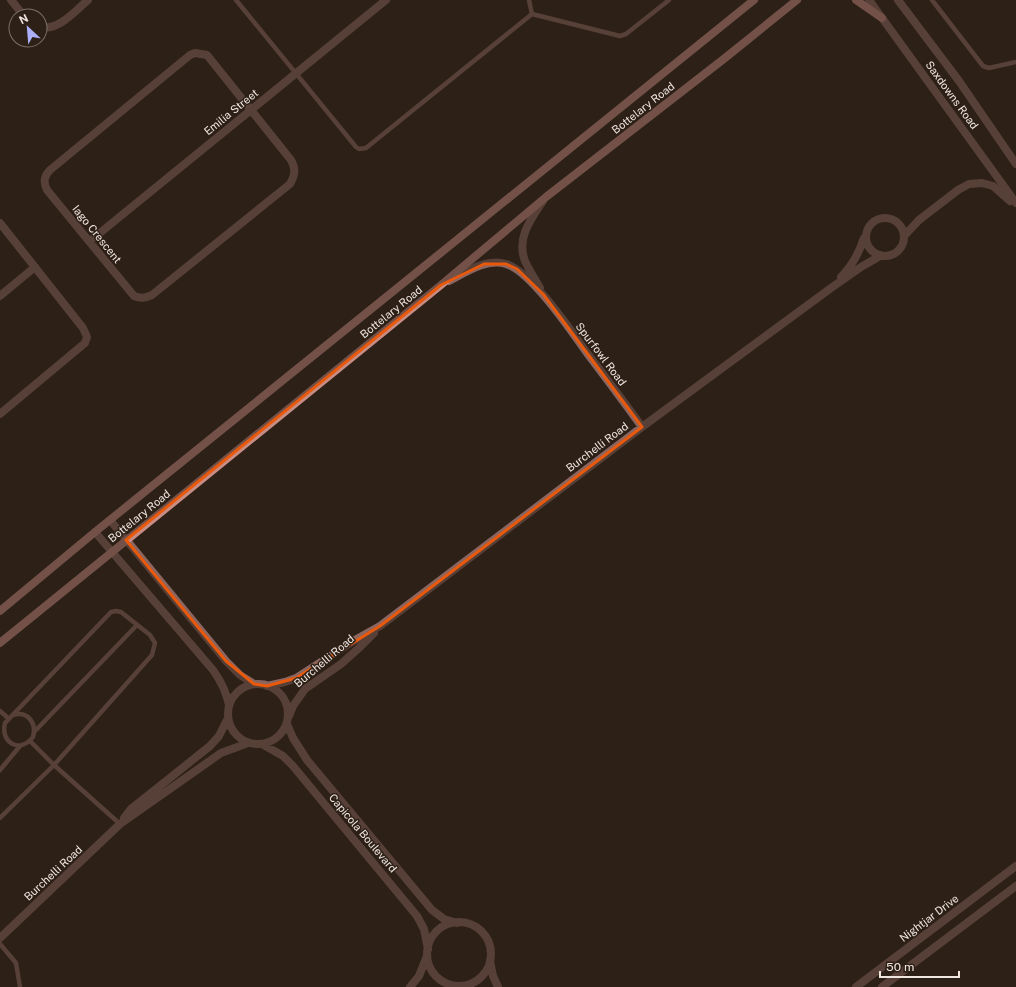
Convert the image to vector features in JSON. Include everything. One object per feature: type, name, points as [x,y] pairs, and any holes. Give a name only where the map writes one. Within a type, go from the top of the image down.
[{"type":"main road","name":"Bottelary Road","points":[[0,611],[95,532],[754,0]]},
{"type":"main road","name":"Bottelary Road","points":[[0,643],[441,285],[546,197],[797,0]]},
{"type":"main road","points":[[790,6],[804,0]]},
{"type":"main road","points":[[856,0],[882,18]]},
{"type":"street","points":[[11,0],[18,8]]},
{"type":"street","points":[[48,29],[59,24],[88,0]]},
{"type":"street","name":"Emilia Street","points":[[90,242],[386,0]]},
{"type":"street","name":"Saxdowns Road","points":[[869,0],[1016,203]]},
{"type":"street","name":"Saxdowns Road","points":[[898,0],[959,81],[1016,164]]},
{"type":"street","name":"Iago Crescent","points":[[201,53],[207,55],[251,111],[291,160],[295,168],[294,178],[290,184],[152,295],[144,299],[134,296],[47,190],[44,182],[46,174],[190,55],[201,53]]},
{"type":"street","points":[[904,236],[919,220],[958,190],[969,184],[982,183],[993,186],[1016,207]]},
{"type":"street","name":"Spurfowl Road","points":[[543,294],[525,260],[523,245],[525,229],[546,197]]},
{"type":"street","points":[[881,218],[887,218],[894,220],[899,224],[904,236],[904,242],[892,256],[880,256],[875,255],[868,248],[865,237],[866,230],[870,225],[881,218]]},
{"type":"street","points":[[0,223],[83,328],[87,337],[85,343],[0,414]]},
{"type":"street","name":"Burchelli Road","points":[[831,288],[852,264],[859,253],[865,237]]},
{"type":"street","name":"Burchelli Road","points":[[267,686],[296,678],[355,640],[380,626],[642,427],[831,288],[880,256]]},
{"type":"street","name":"Spurfowl Road","points":[[441,285],[484,264],[496,262],[518,269],[543,294],[642,427]]},
{"type":"street","points":[[0,296],[35,267]]},
{"type":"street","points":[[95,532],[213,670],[223,686],[229,705],[228,718],[230,725],[237,736],[248,743],[262,744],[268,743],[280,735],[288,720],[286,703],[279,692],[267,686],[254,684],[226,661],[110,520]]},
{"type":"street","name":"Burchelli Road","points":[[288,720],[293,706],[305,689],[340,664],[360,647],[380,626]]},
{"type":"street","points":[[229,705],[232,699],[242,689],[254,684]]},
{"type":"street","name":"Burchelli Road","points":[[120,824],[131,809],[210,746],[219,736],[228,718]]},
{"type":"street","name":"Capicola Boulevard","points":[[288,720],[293,738],[307,760],[432,910],[444,919],[457,923]]},
{"type":"street","name":"Burchelli Road","points":[[0,938],[120,824],[221,753],[248,743]]},
{"type":"street","name":"Capicola Boulevard","points":[[262,744],[283,756],[293,766],[417,916],[424,929],[427,953]]},
{"type":"street","name":"Nightjar Drive","points":[[856,987],[1016,866]]},
{"type":"street","points":[[882,987],[1016,886]]},
{"type":"street","points":[[410,987],[419,976],[430,942],[438,931],[450,924],[457,923],[471,925],[483,933],[490,946],[490,960],[493,976],[498,987]]},
{"type":"street","points":[[427,953],[431,970],[435,975],[446,984],[459,986]]},
{"type":"street","points":[[440,987],[459,986],[474,982],[485,973],[490,960]]},
{"type":"lane","points":[[236,0],[359,149],[366,148],[532,14]]},
{"type":"lane","points":[[529,0],[532,14]]},
{"type":"lane","points":[[532,14],[620,36],[626,34],[669,0]]},
{"type":"lane","points":[[932,0],[983,66],[989,68],[1016,62]]},
{"type":"lane","points":[[0,818],[54,766],[152,655],[155,643],[150,635],[121,612],[112,612],[8,718],[2,730],[3,734],[10,743],[20,746]]},
{"type":"lane","points":[[0,770],[20,746],[30,741],[35,731],[137,625]]},
{"type":"lane","points":[[0,711],[8,718]]},
{"type":"lane","points":[[12,715],[18,714],[28,717],[32,721],[35,731]]},
{"type":"lane","points":[[30,741],[54,766],[120,824]]},
{"type":"lane","points":[[0,944],[16,964],[20,987]]},
{"type":"highlighted area","points":[[484,264],[506,264],[517,269],[543,294],[642,427],[380,626],[296,678],[267,686],[254,684],[226,661],[126,540],[441,285]]}]
